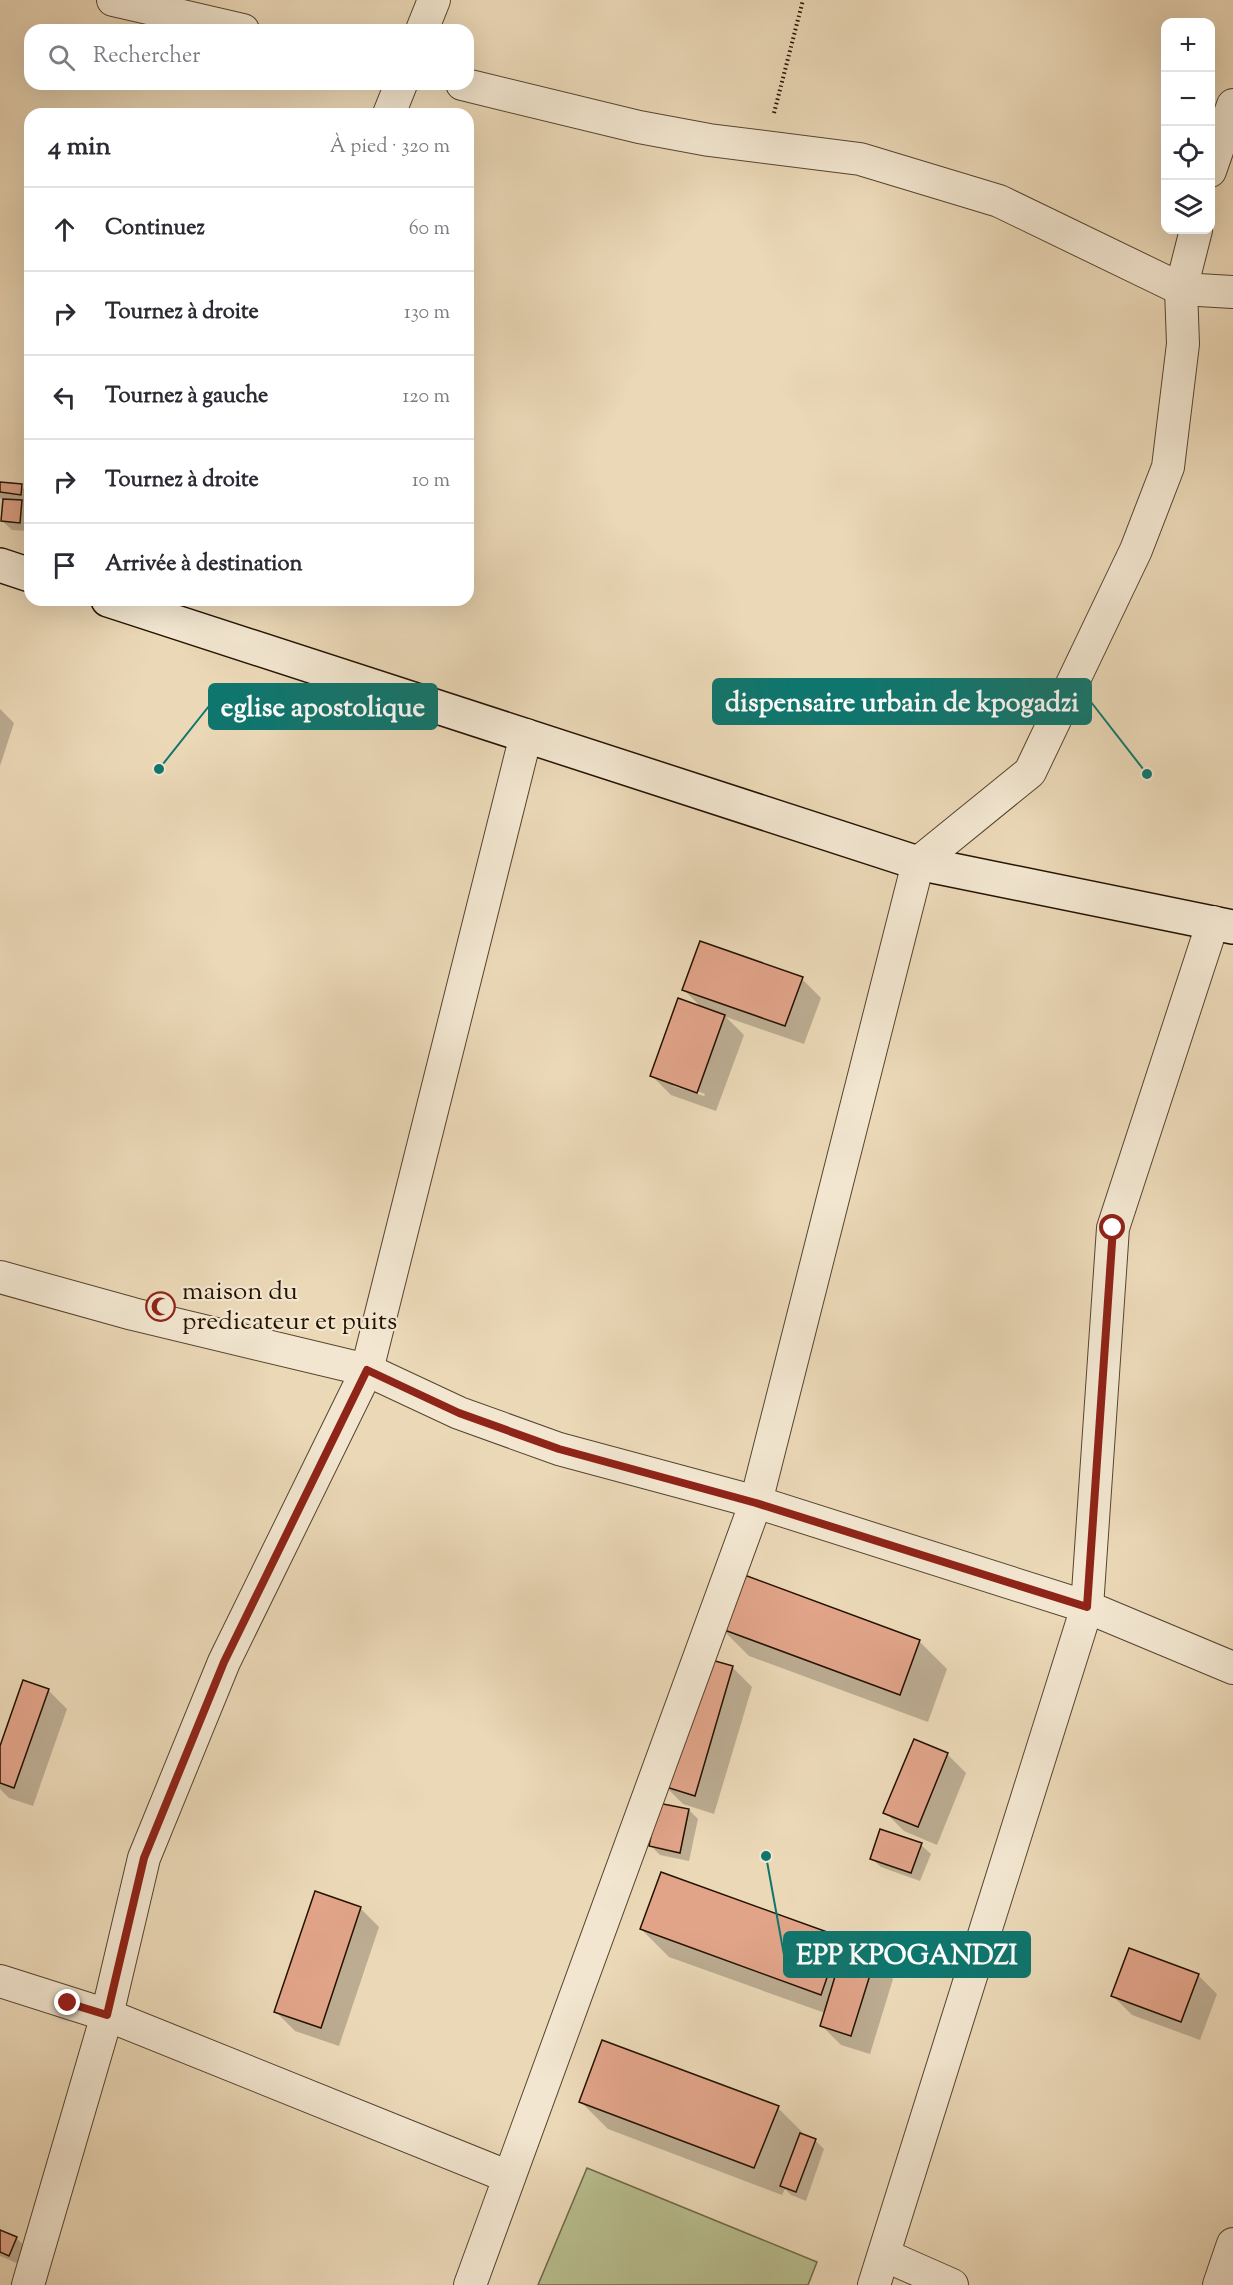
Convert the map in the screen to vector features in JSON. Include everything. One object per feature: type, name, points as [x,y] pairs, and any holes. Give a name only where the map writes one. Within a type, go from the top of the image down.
[{"type":"street","points":[[113,0],[217,24]]},
{"type":"street","points":[[424,24],[434,0]]},
{"type":"street","points":[[474,87],[639,127],[709,140],[861,159],[999,201],[1181,289],[1233,292]]},
{"type":"street","points":[[391,108],[399,90]]},
{"type":"street","points":[[1215,157],[1233,105]]},
{"type":"street","points":[[471,2285],[756,1503],[918,863],[1030,772],[1136,550],[1168,467],[1183,344],[1181,289],[1195,234]]},
{"type":"street","points":[[0,565],[24,573]]},
{"type":"street","points":[[127,606],[918,863],[1223,925],[1113,1228],[1087,1607],[874,2285]]},
{"type":"street","points":[[28,2285],[107,2015],[144,1858],[224,1662],[367,1370],[526,735]]},
{"type":"street","points":[[0,1277],[133,1314],[367,1370],[459,1413],[559,1449],[756,1503],[1087,1607],[1233,1668]]},
{"type":"street","points":[[0,1981],[107,2015],[509,2177]]},
{"type":"street","points":[[1219,2285],[1233,2244]]},
{"type":"street","points":[[884,2255],[952,2285]]},
{"type":"path","points":[[765,146],[803,0]]},
{"type":"green space","points":[[587,2168],[817,2262],[808,2285],[538,2285]]},
{"type":"building","points":[[0,482],[22,484],[21,495],[0,492]]},
{"type":"building","points":[[3,499],[22,500],[20,523],[1,521]]},
{"type":"building","points":[[700,941],[803,977],[785,1026],[682,990]]},
{"type":"building","points":[[678,998],[725,1015],[697,1093],[650,1076]]},
{"type":"building","points":[[739,1573],[920,1640],[900,1695],[719,1628]]},
{"type":"building","points":[[701,1657],[733,1666],[695,1796],[663,1786]]},
{"type":"building","points":[[23,1680],[49,1689],[14,1788],[0,1783],[0,1746]]},
{"type":"building","points":[[914,1739],[948,1753],[918,1827],[883,1813]]},
{"type":"building","points":[[658,1803],[689,1809],[680,1853],[649,1846]]},
{"type":"building","points":[[880,1829],[922,1843],[911,1873],[870,1859]]},
{"type":"building","points":[[661,1872],[841,1937],[821,1995],[640,1929]]},
{"type":"building","points":[[315,1891],[361,1907],[321,2028],[274,2012]]},
{"type":"building","points":[[1129,1948],[1199,1974],[1181,2022],[1111,1996]]},
{"type":"building","points":[[843,1950],[875,1959],[851,2036],[820,2026]]},
{"type":"building","points":[[602,2040],[779,2106],[754,2168],[579,2102]]},
{"type":"building","points":[[800,2133],[816,2139],[796,2192],[780,2186]]},
{"type":"building","points":[[0,2230],[17,2237],[9,2256],[0,2252]]},
{"type":"place","name":"eglise apostolique","points":[[159,769]]},
{"type":"place","name":"dispensaire urbain de kpogadzi","points":[[1147,774]]},
{"type":"place","name":"maison du predicateur et puits","points":[[161,1307]]},
{"type":"place","name":"EPP KPOGANDZI","points":[[766,1856]]},
{"type":"route","points":[[68,2003],[107,2015],[144,1858],[224,1662],[367,1370],[459,1413],[559,1449],[756,1503],[1087,1607],[1113,1228]]}]
